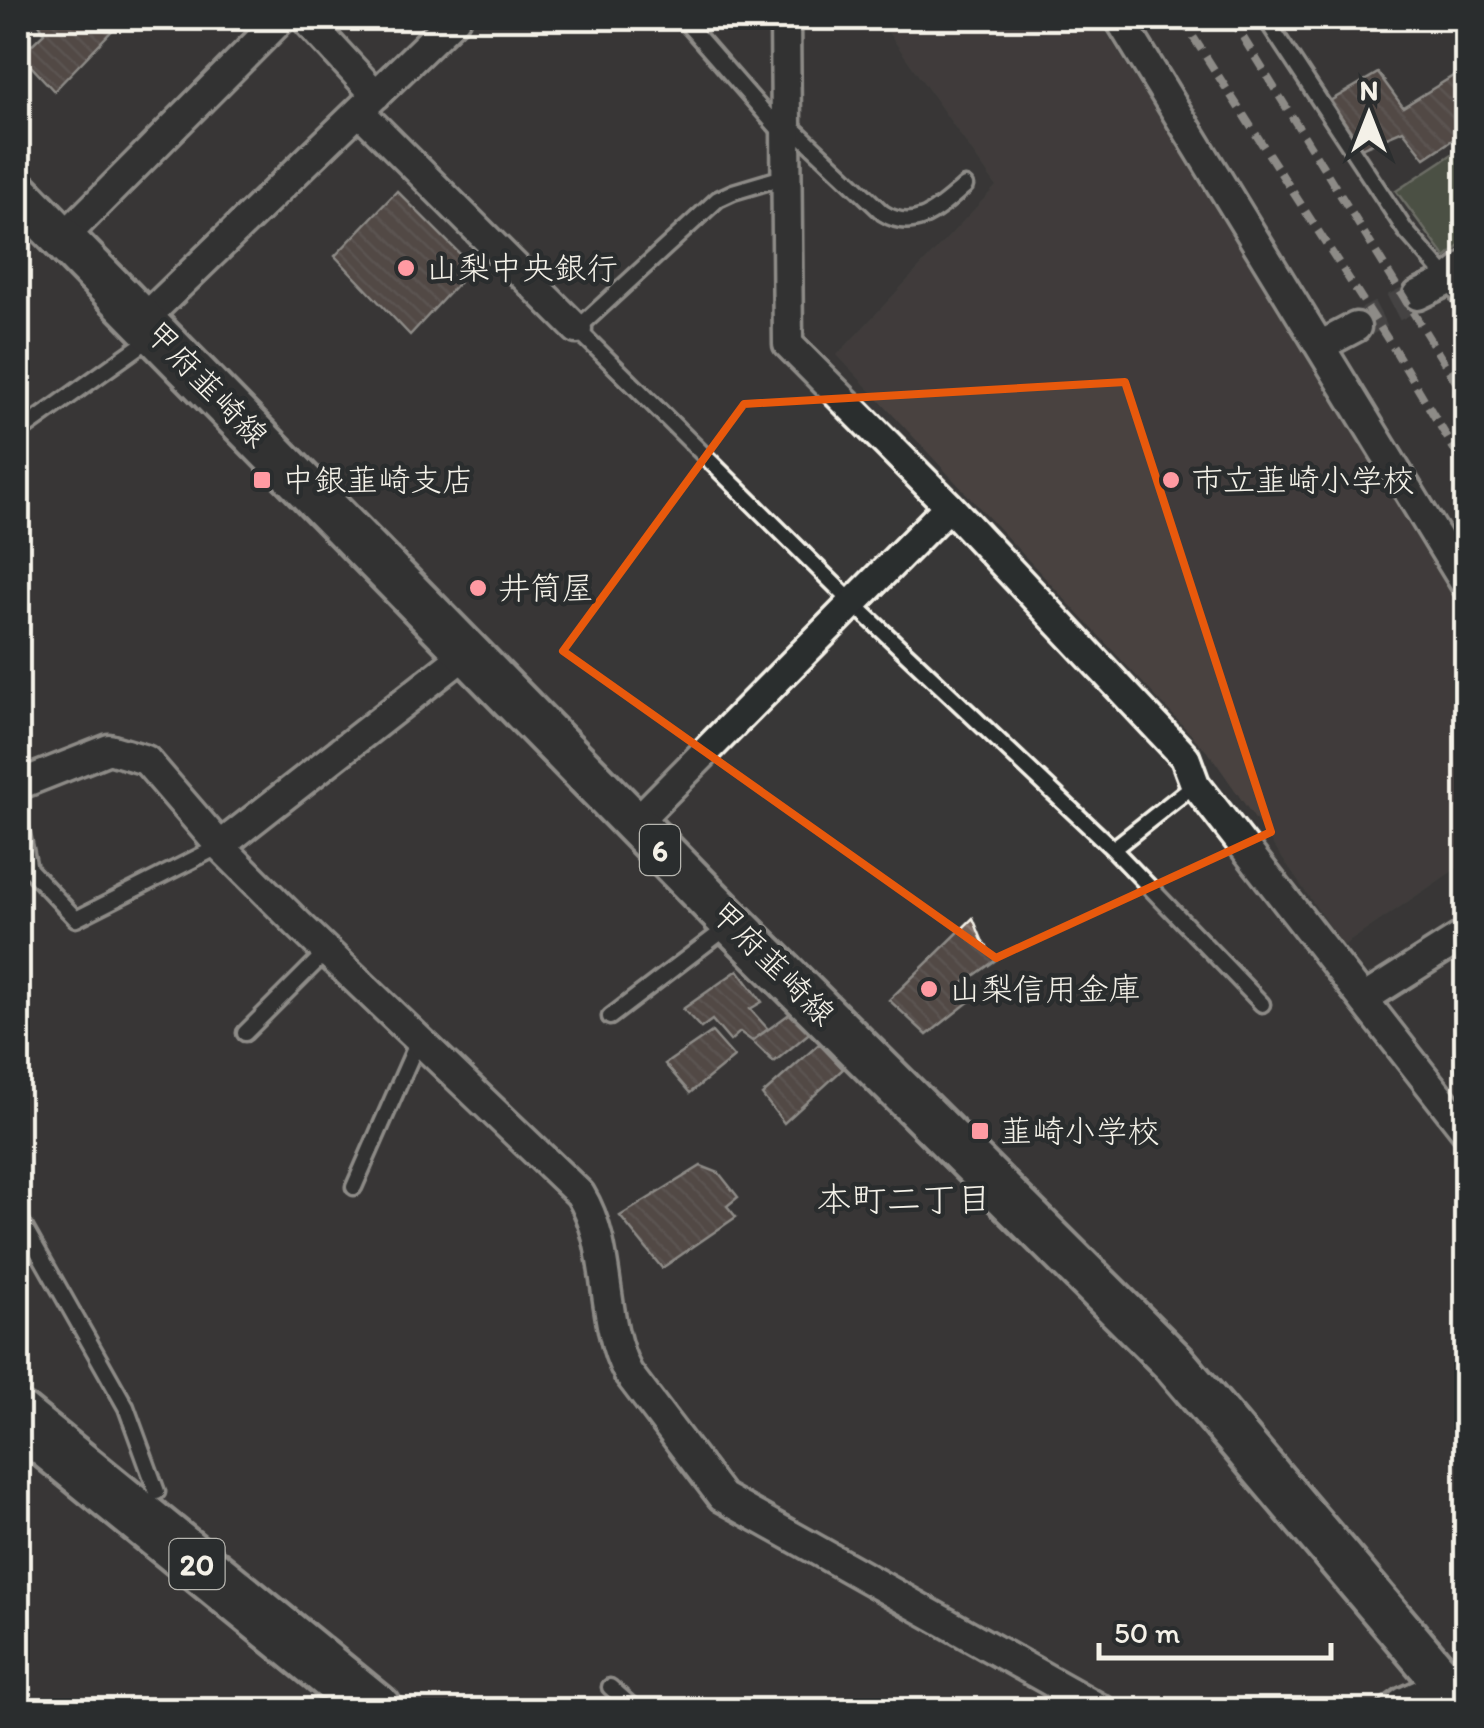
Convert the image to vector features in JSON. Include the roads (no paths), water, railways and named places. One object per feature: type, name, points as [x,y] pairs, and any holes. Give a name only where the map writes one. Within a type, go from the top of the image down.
[{"type":"highway","name":"20","points":[[18,1418],[376,1710]]},
{"type":"main road","name":"甲府韮崎線","points":[[18,193],[733,924],[1174,1363],[1448,1701]]},
{"type":"street","points":[[64,238],[282,18]]},
{"type":"street","points":[[304,18],[368,103],[578,329]]},
{"type":"street","points":[[150,326],[456,18]]},
{"type":"street","points":[[786,18],[788,344],[949,506],[1185,757],[1196,784],[1466,1131]]},
{"type":"street","points":[[1118,18],[1466,585]]},
{"type":"street","points":[[1418,295],[1458,273]]},
{"type":"street","points":[[1320,346],[1356,327]]},
{"type":"street","points":[[635,823],[949,506]]},
{"type":"street","points":[[220,846],[468,652]]},
{"type":"street","points":[[18,785],[109,749],[146,760],[220,846],[580,1194],[594,1218],[616,1351],[628,1373],[722,1496],[1062,1691],[1102,1710]]},
{"type":"street","points":[[1364,998],[1466,934]]},
{"type":"street","points":[[1393,1710],[1404,1702],[1448,1701]]},
{"type":"lane","points":[[682,18],[786,130],[895,221],[919,221],[965,186]]},
{"type":"lane","points":[[1265,18],[1404,230],[1458,273],[1466,308]]},
{"type":"lane","points":[[786,176],[718,200],[578,329],[852,603],[1112,849],[1262,1004]]},
{"type":"lane","points":[[18,433],[150,326]]},
{"type":"lane","points":[[1112,849],[1196,784]]},
{"type":"lane","points":[[18,814],[29,869],[76,920],[220,846]]},
{"type":"lane","points":[[610,1017],[733,924]]},
{"type":"lane","points":[[245,1033],[328,950]]},
{"type":"lane","points":[[354,1186],[419,1039]]},
{"type":"lane","points":[[18,1216],[126,1407],[157,1492]]},
{"type":"lane","points":[[610,1687],[636,1710]]},
{"type":"tunnel","points":[[1356,327],[1418,295]]},
{"type":"railway","points":[[1181,18],[1396,352],[1466,469]]},
{"type":"railway","points":[[1231,18],[1466,398]]},
{"type":"place","name":"山梨中央銀行","points":[[406,268]]},
{"type":"place","name":"中銀韮崎支店","points":[[262,480]]},
{"type":"place","name":"市立韮崎小学校","points":[[1171,480]]},
{"type":"place","name":"井筒屋","points":[[478,588]]},
{"type":"place","name":"山梨信用金庫","points":[[929,989]]},
{"type":"place","name":"韮崎小学校","points":[[980,1131]]},
{"type":"district","name":"本町二丁目","points":[[904,1199]]}]
